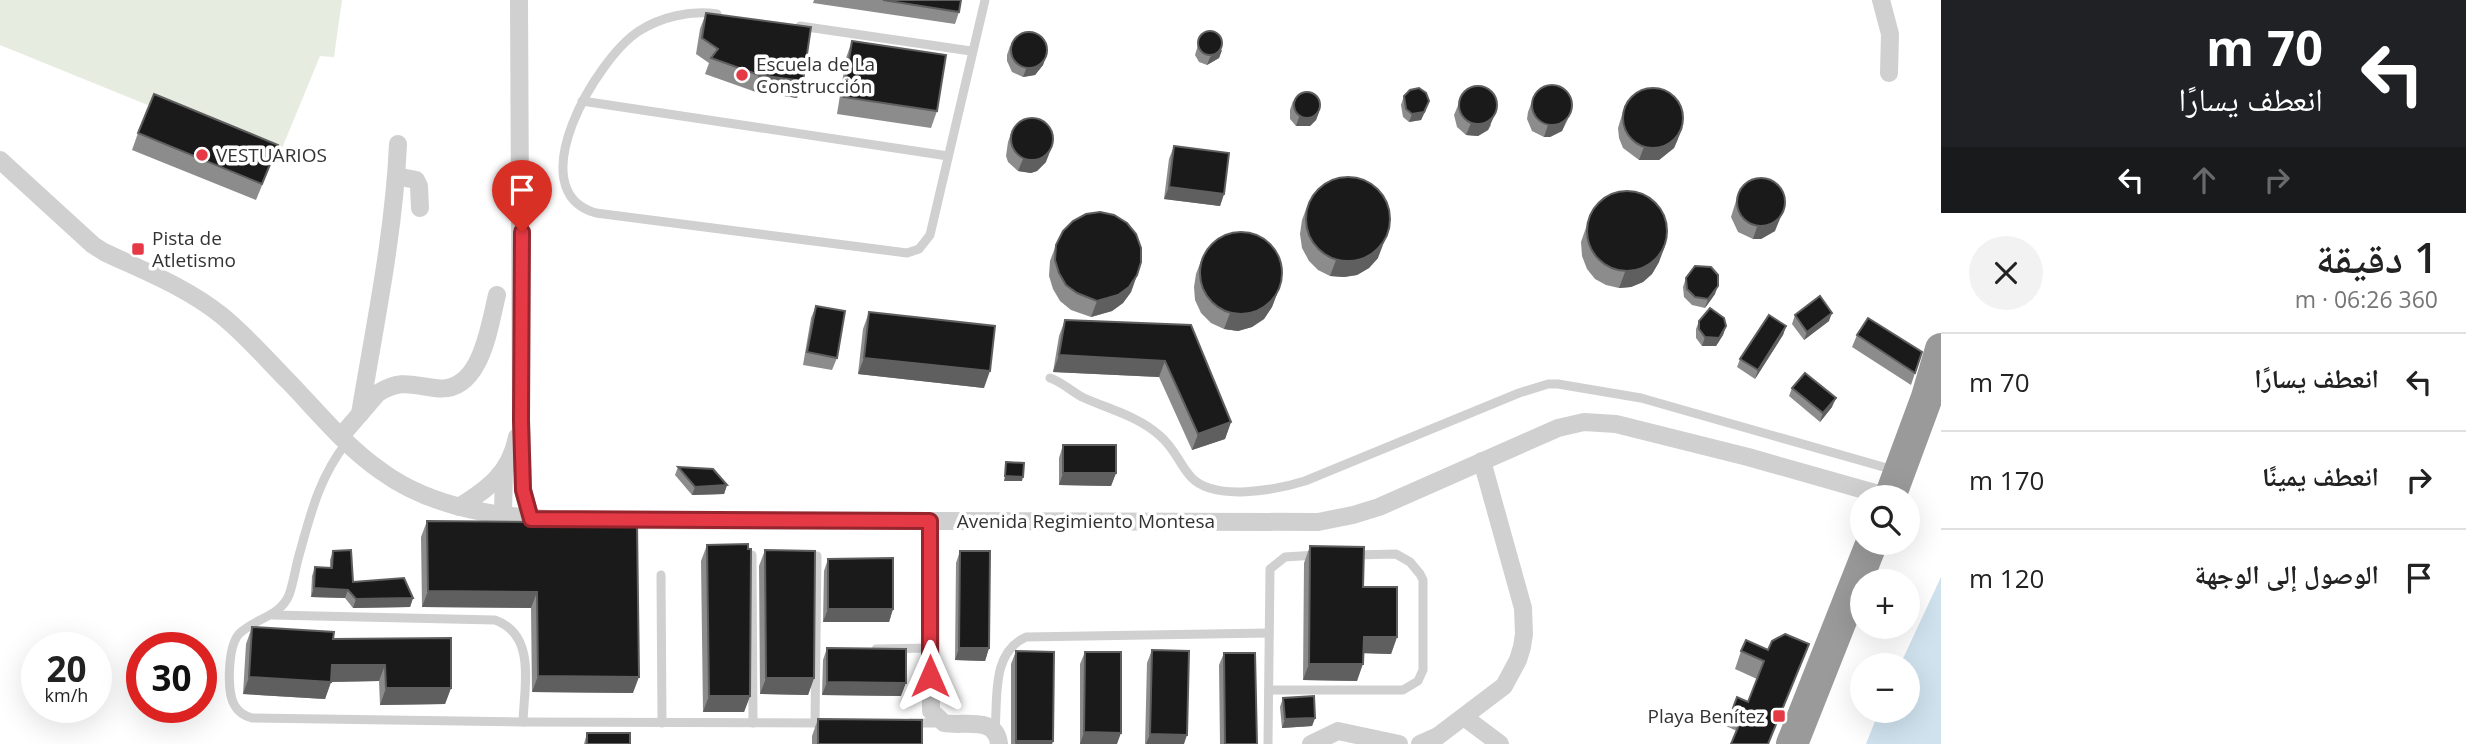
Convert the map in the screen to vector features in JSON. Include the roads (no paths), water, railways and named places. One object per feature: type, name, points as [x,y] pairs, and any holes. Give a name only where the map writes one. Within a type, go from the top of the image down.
[{"type":"highway","points":[[1894,485],[1927,397],[1941,349]]},
{"type":"highway","points":[[1792,744],[1867,555]]},
{"type":"street","points":[[519,0],[521,420],[523,490],[531,519]]},
{"type":"street","points":[[1881,0],[1891,34],[1889,73]]},
{"type":"street","points":[[360,414],[387,256],[398,144]]},
{"type":"street","name":"Avenida Regimiento Montesa","points":[[0,160],[93,245],[185,291],[221,315],[366,460],[397,482],[459,507],[531,519],[1318,522],[1379,507],[1558,428],[1584,422],[1605,422],[1875,485]]},
{"type":"street","points":[[396,176],[416,180],[419,186],[419,208]]},
{"type":"street","points":[[344,439],[378,393],[391,386],[415,383],[431,388],[445,388],[466,379],[476,366],[485,344],[497,295]]},
{"type":"street","points":[[459,507],[487,490],[504,470],[515,449],[521,420]]},
{"type":"street","points":[[1420,744],[1438,736],[1504,686],[1518,660],[1524,634],[1523,608],[1482,461]]},
{"type":"street","points":[[503,514],[504,470]]},
{"type":"street","points":[[930,521],[930,704],[935,717],[944,723],[979,723],[997,737]]},
{"type":"street","points":[[1464,717],[1500,744]]},
{"type":"street","points":[[1311,744],[1339,730],[1399,744]]},
{"type":"lane","points":[[722,15],[708,13],[665,19],[636,32],[609,59],[582,101],[565,151],[563,180],[569,196],[574,202],[596,213],[907,253],[919,249],[930,235],[985,0]]},
{"type":"lane","points":[[791,25],[971,51]]},
{"type":"lane","points":[[582,101],[948,156]]},
{"type":"lane","points":[[1050,378],[1060,381],[1079,395],[1150,428],[1174,449],[1190,476],[1198,483],[1221,491],[1267,490],[1305,481],[1519,393],[1548,384],[1571,385],[1641,398],[1882,485]]},
{"type":"lane","points":[[344,439],[316,495],[288,597],[283,605],[270,615],[241,632],[231,649],[231,698],[236,709],[246,716],[523,722],[841,723]]},
{"type":"lane","points":[[1269,690],[1403,690],[1413,686],[1421,676],[1423,580],[1420,574],[1410,562],[1396,554],[1344,555]]},
{"type":"lane","points":[[752,555],[753,723]]},
{"type":"lane","points":[[1268,744],[1270,569],[1279,560],[1292,556],[1331,555]]},
{"type":"lane","points":[[815,723],[817,556]]},
{"type":"lane","points":[[661,575],[662,723]]},
{"type":"lane","points":[[270,615],[502,622],[519,636],[525,653],[523,722]]},
{"type":"lane","points":[[997,737],[1002,660],[1011,646],[1026,637],[1269,633]]},
{"type":"lane","points":[[870,649],[930,648]]},
{"type":"lane","points":[[905,723],[944,723]]},
{"type":"water","points":[[1941,577],[1941,744],[1866,744],[1874,723],[1920,723],[1920,653],[1906,653],[1912,639],[1920,639],[1920,622]]},
{"type":"place","name":"Escuela de La Construcción","points":[[742,75]]},
{"type":"place","name":"VESTUARIOS","points":[[202,155]]},
{"type":"place","name":"Pista de Atletismo","points":[[138,249]]},
{"type":"place","name":"Playa Benítez","points":[[1779,716]]}]
